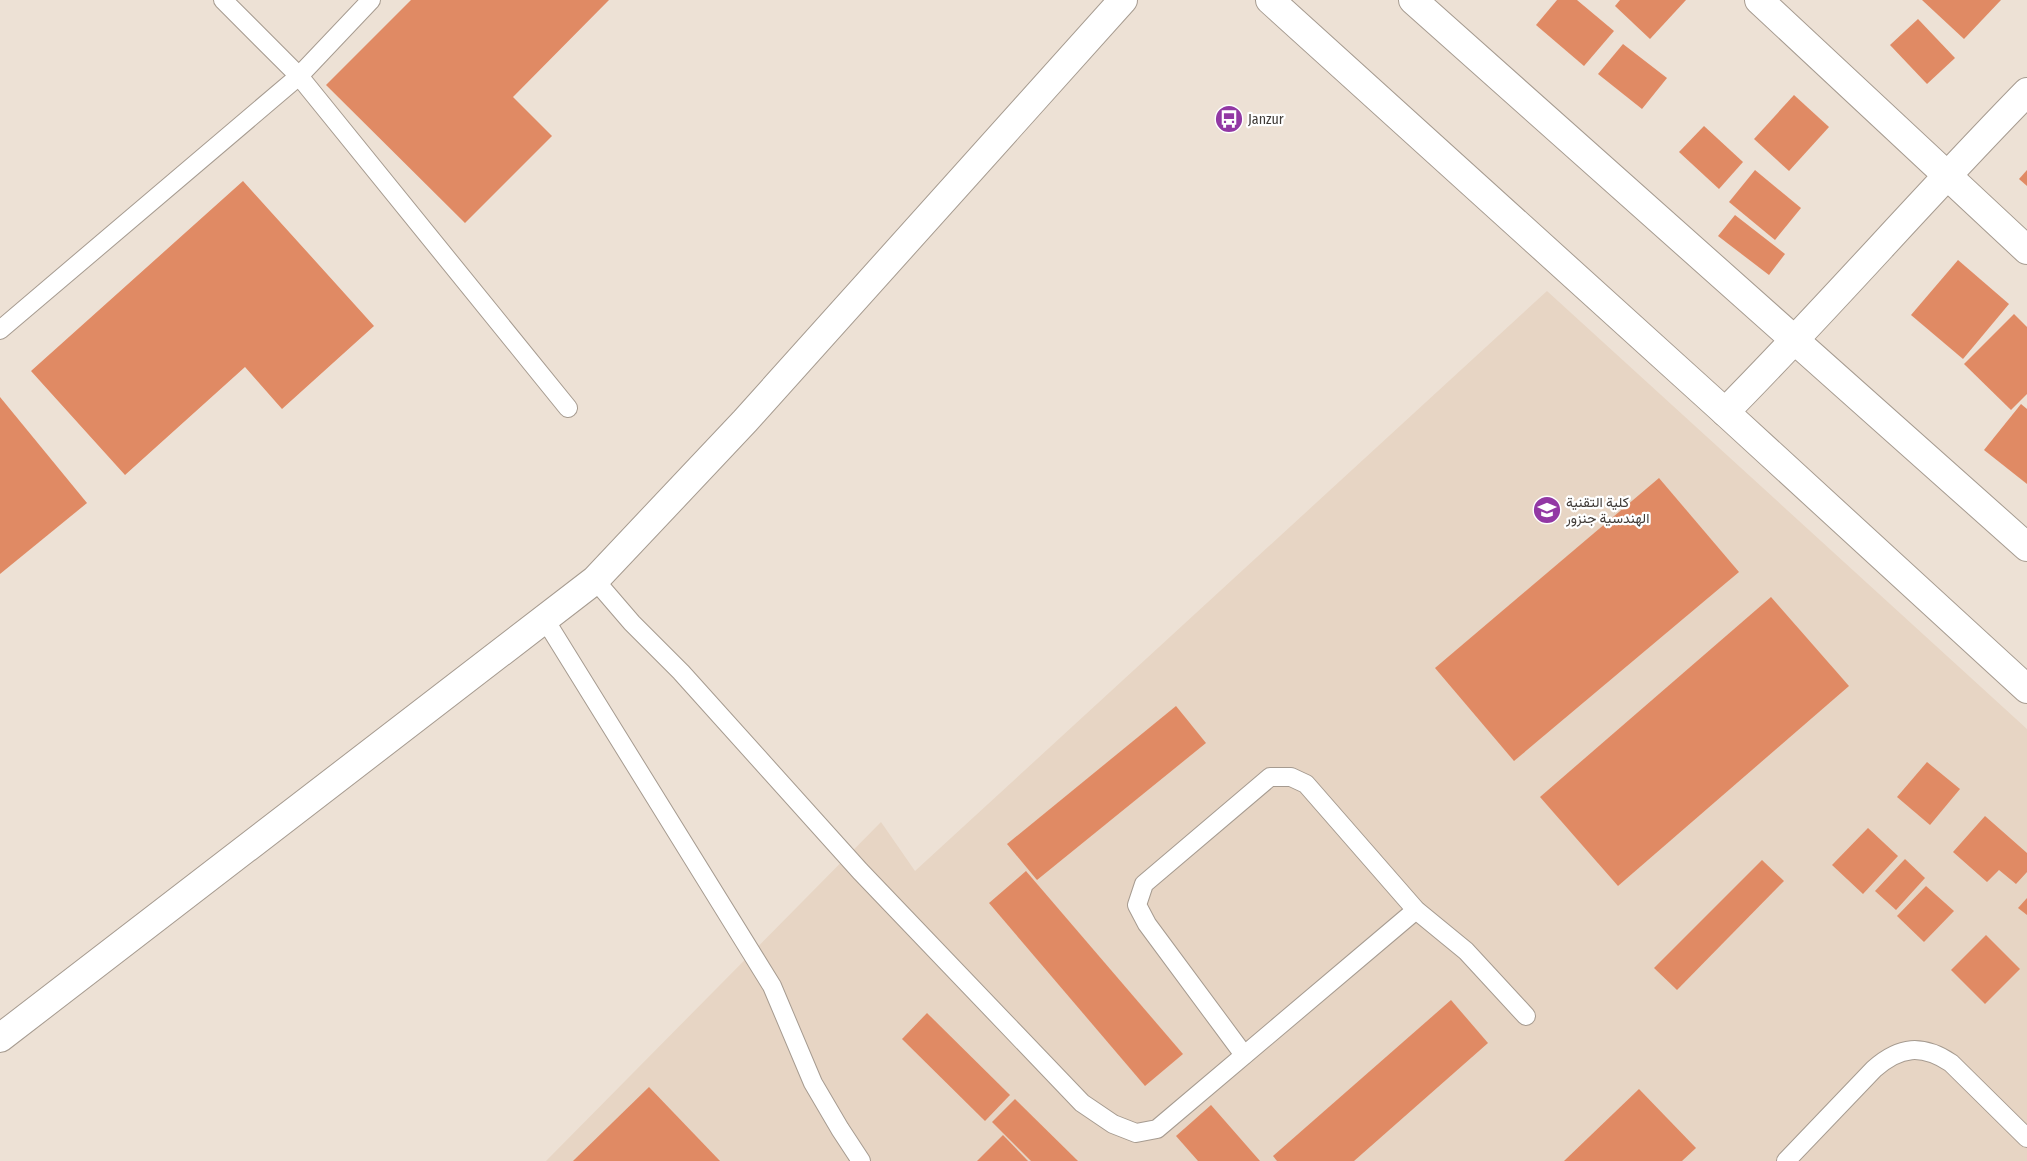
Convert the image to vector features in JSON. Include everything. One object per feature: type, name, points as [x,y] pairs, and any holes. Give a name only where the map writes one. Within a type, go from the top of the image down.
[{"type":"street","points":[[0,1038],[595,580],[745,421],[1124,0]]},
{"type":"street","points":[[1270,0],[1725,412],[2027,689]]},
{"type":"street","points":[[1414,0],[2027,546]]},
{"type":"street","points":[[1759,0],[2027,250]]},
{"type":"street","points":[[1725,412],[1797,340],[1946,175],[2027,92]]},
{"type":"lane","points":[[223,0],[299,76],[568,408]]},
{"type":"lane","points":[[0,330],[299,76],[370,0]]},
{"type":"lane","points":[[595,580],[632,623],[681,672],[860,871],[1082,1102],[1113,1124],[1136,1133],[1157,1129],[1416,910]]},
{"type":"lane","points":[[544,618],[772,986],[813,1083],[840,1130],[861,1161]]},
{"type":"lane","points":[[1244,1055],[1147,924],[1137,905],[1144,884],[1270,777],[1291,777],[1306,784],[1416,910],[1466,951],[1526,1016]]},
{"type":"lane","points":[[1786,1161],[1874,1069],[1887,1058],[1903,1051],[1920,1050],[1936,1054],[1951,1063],[2027,1138]]},
{"type":"shaded area","name":"كلية التقنية الهندسية جنزور","points":[[1547,291],[2027,729],[2027,1161],[546,1161],[881,822],[915,871]]},
{"type":"building","points":[[411,0],[609,0],[513,97],[552,136],[465,223],[326,85]]},
{"type":"building","points":[[1557,0],[1577,0],[1614,31],[1584,66],[1536,25]]},
{"type":"building","points":[[1620,0],[1686,0],[1650,39],[1615,6]]},
{"type":"building","points":[[1922,0],[2001,0],[1964,39]]},
{"type":"building","points":[[1918,19],[1955,58],[1927,84],[1890,45]]},
{"type":"building","points":[[1623,44],[1667,78],[1642,109],[1598,74]]},
{"type":"building","points":[[1794,95],[1829,127],[1789,171],[1754,139]]},
{"type":"building","points":[[1704,126],[1743,162],[1719,189],[1679,152]]},
{"type":"building","points":[[1755,170],[1801,208],[1775,240],[1729,202]]},
{"type":"building","points":[[2027,170],[2027,186],[2019,179]]},
{"type":"building","points":[[243,181],[374,326],[282,409],[245,367],[125,475],[31,371]]},
{"type":"building","points":[[1735,215],[1785,254],[1769,275],[1718,236]]},
{"type":"building","points":[[1958,260],[2009,304],[1963,359],[1911,315]]},
{"type":"building","points":[[2014,314],[2027,327],[2027,394],[2011,410],[1964,364]]},
{"type":"building","points":[[0,397],[87,503],[0,574]]},
{"type":"building","points":[[2021,404],[2027,409],[2027,484],[1984,450]]},
{"type":"building","points":[[1659,478],[1739,572],[1514,761],[1435,668]]},
{"type":"building","points":[[1771,597],[1849,686],[1618,886],[1540,797]]},
{"type":"building","points":[[1176,706],[1206,743],[1037,880],[1007,844]]},
{"type":"building","points":[[1927,762],[1960,789],[1930,825],[1897,797]]},
{"type":"building","points":[[1985,816],[2027,853],[2027,872],[2016,884],[1999,870],[1987,882],[1953,852]]},
{"type":"building","points":[[1868,828],[1898,856],[1863,894],[1832,865]]},
{"type":"building","points":[[1905,859],[1925,878],[1896,910],[1875,891]]},
{"type":"building","points":[[1762,860],[1784,881],[1677,990],[1654,968]]},
{"type":"building","points":[[1026,871],[1183,1054],[1145,1086],[989,903]]},
{"type":"building","points":[[1926,886],[1954,911],[1924,942],[1897,916]]},
{"type":"building","points":[[2027,898],[2027,915],[2018,908]]},
{"type":"building","points":[[1986,935],[2020,969],[1985,1004],[1951,970]]},
{"type":"building","points":[[1451,1000],[1488,1043],[1354,1161],[1277,1161],[1273,1156]]},
{"type":"building","points":[[927,1013],[1010,1095],[985,1121],[902,1039]]},
{"type":"building","points":[[649,1087],[720,1161],[573,1161]]},
{"type":"building","points":[[1639,1089],[1696,1148],[1682,1161],[1564,1161]]},
{"type":"building","points":[[1015,1099],[1078,1161],[1031,1161],[992,1122]]},
{"type":"building","points":[[1211,1105],[1260,1161],[1198,1161],[1176,1136]]},
{"type":"building","points":[[1003,1135],[1028,1161],[977,1161]]},
{"type":"place","name":"Janzur","points":[[1229,119]]},
{"type":"place","name":"كلية التقنية الهندسية جنزور","points":[[1547,510]]}]
